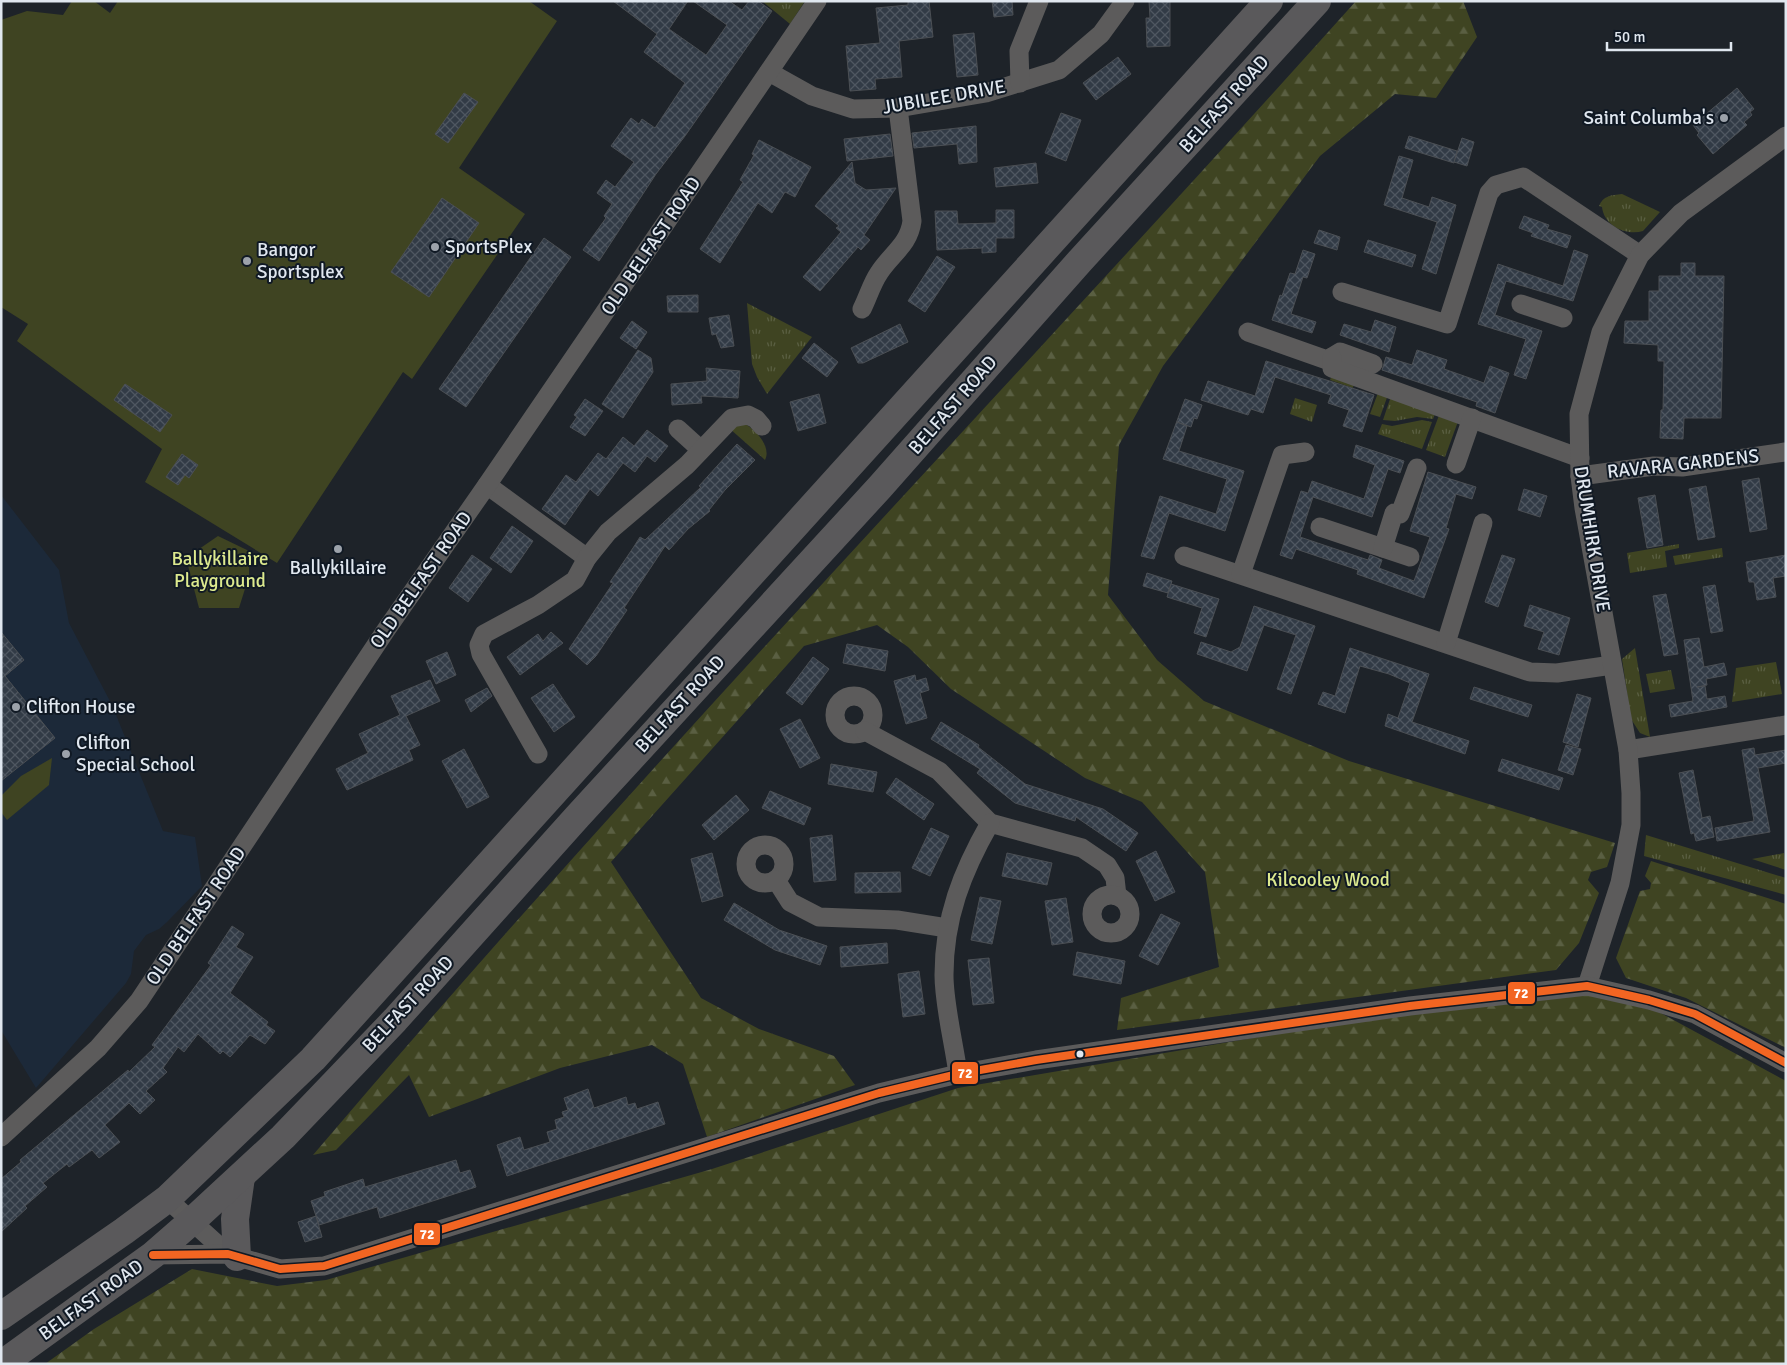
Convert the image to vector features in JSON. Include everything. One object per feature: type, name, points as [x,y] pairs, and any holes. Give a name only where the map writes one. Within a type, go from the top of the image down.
[{"type":"highway","name":"BELFAST ROAD","points":[[1,1316],[124,1231],[167,1198],[312,1059],[1269,1]]},
{"type":"highway","name":"BELFAST ROAD","points":[[2,1364],[79,1310],[153,1254],[192,1221],[241,1177],[395,1020],[584,810],[880,487],[1079,262],[1317,1]]},
{"type":"highway","points":[[232,1255],[241,1177]]},
{"type":"highway","points":[[1,1344],[17,1335],[79,1310]]},
{"type":"street","name":"OLD BELFAST ROAD","points":[[1,1137],[98,1048],[139,1001],[386,630],[487,486],[817,1]]},
{"type":"street","points":[[1020,83],[1019,51],[1039,1]]},
{"type":"street","name":"JUBILEE DRIVE","points":[[769,72],[812,96],[853,109],[898,108],[986,93],[1059,70],[1101,34],[1125,1]]},
{"type":"street","points":[[862,309],[879,273],[904,244],[910,233],[912,221],[910,193],[898,108]]},
{"type":"street","name":"DRUMHIRK DRIVE","points":[[1587,986],[1617,895],[1629,840],[1631,793],[1628,750],[1612,665],[1580,467],[1579,414],[1601,332],[1640,255],[1681,213],[1786,136]]},
{"type":"street","points":[[1342,292],[1447,324],[1489,193],[1496,185],[1523,177],[1640,255]]},
{"type":"street","points":[[1521,304],[1563,318]]},
{"type":"street","points":[[1248,332],[1327,360],[1340,352],[1373,364]]},
{"type":"street","points":[[1332,357],[1332,368],[1472,418],[1580,467]]},
{"type":"street","points":[[538,754],[481,654],[479,645],[484,634],[538,605],[575,580],[587,558],[608,532],[630,511],[655,493],[732,418],[748,415],[756,419],[762,426]]},
{"type":"street","points":[[1456,464],[1472,418]]},
{"type":"street","points":[[678,429],[700,449]]},
{"type":"street","points":[[1241,574],[1282,455],[1305,452]]},
{"type":"street","name":"RAVARA GARDENS","points":[[1580,467],[1682,467],[1785,452]]},
{"type":"street","points":[[1383,548],[1394,513],[1400,514],[1417,468]]},
{"type":"street","points":[[487,486],[587,558]]},
{"type":"street","points":[[1446,643],[1483,523]]},
{"type":"street","points":[[1320,527],[1410,556]]},
{"type":"street","points":[[1184,556],[1530,672],[1557,673],[1612,665]]},
{"type":"street","points":[[1628,750],[1786,725]]},
{"type":"street","points":[[865,731],[939,771],[990,824],[1082,848],[1107,866],[1115,878],[1117,896]]},
{"type":"street","points":[[958,1074],[944,976],[948,928],[955,899],[970,857],[990,824]]},
{"type":"street","points":[[776,880],[790,902],[819,917],[896,920],[948,928]]},
{"type":"street","points":[[153,1254],[232,1255],[280,1269],[324,1266],[879,1093],[958,1074],[1410,1006],[1587,986],[1648,1000],[1695,1014],[1786,1063]]},
{"type":"street","points":[[167,1198],[232,1255]]},
{"type":"shaded area","name":"Clifton Special School","points":[[1,495],[59,570],[69,623],[112,705],[163,831],[195,837],[202,886],[159,929],[146,935],[134,951],[131,974],[126,983],[36,1088],[1,1030]]},
{"type":"green space","name":"Bangor Sportsplex","points":[[72,1],[94,1],[110,13],[118,1],[529,1],[557,21],[459,168],[525,214],[412,379],[403,372],[277,563],[145,482],[162,449],[17,341],[28,324],[1,307],[1,20],[27,11],[63,15]]},
{"type":"green space","points":[[762,1],[805,1],[790,24]]},
{"type":"green space","name":"Kilcooley Wood","points":[[1356,1],[1463,1],[1477,37],[1436,98],[1395,94],[1320,156],[1163,366],[1119,445],[1108,595],[1157,660],[1204,701],[1349,761],[1615,843],[1607,867],[1591,872],[1588,880],[1599,893],[1579,943],[1556,970],[1117,1030],[1121,998],[1219,967],[1205,872],[1142,802],[1085,778],[951,689],[908,647],[877,625],[804,646],[611,862],[701,998],[759,1029],[834,1056],[855,1085],[707,1137],[683,1064],[652,1045],[560,1068],[429,1117],[409,1075],[336,1150],[313,1155],[440,1008],[699,718]]},
{"type":"green space","points":[[1622,194],[1660,212],[1643,231],[1630,232],[1617,228],[1611,224],[1604,214],[1602,207],[1599,206],[1608,197]]},
{"type":"green space","points":[[747,303],[812,337],[767,394],[752,364]]},
{"type":"green space","points":[[1333,372],[1389,392],[1380,417],[1370,414],[1378,393],[1354,384],[1353,388],[1330,380]]},
{"type":"green space","points":[[1392,393],[1437,409],[1433,419],[1417,417],[1395,421],[1383,420]]},
{"type":"green space","points":[[1295,398],[1317,405],[1312,422],[1290,414]]},
{"type":"green space","points":[[1441,410],[1460,416],[1445,457],[1426,450]]},
{"type":"green space","points":[[1422,420],[1432,422],[1422,449],[1378,434],[1382,424],[1392,426]]},
{"type":"green space","points":[[742,422],[752,428],[761,438],[766,449],[767,455],[765,460],[729,428]]},
{"type":"green space","name":"Ballykillaire Playground","points":[[218,536],[249,551],[249,576],[239,608],[199,608],[186,558]]},
{"type":"green space","points":[[1679,544],[1679,548],[1665,551],[1667,567],[1630,573],[1627,553]]},
{"type":"green space","points":[[1722,548],[1723,557],[1675,565],[1673,556]]},
{"type":"green space","points":[[1635,648],[1650,737],[1640,733],[1631,719],[1622,659]]},
{"type":"green space","points":[[1776,662],[1782,694],[1732,702],[1736,668]]},
{"type":"green space","points":[[1671,670],[1675,689],[1650,693],[1646,674]]},
{"type":"green space","points":[[52,758],[49,785],[7,820],[1,812],[1,796],[21,776]]},
{"type":"green space","points":[[1646,835],[1786,878],[1786,895],[1644,856]]},
{"type":"green space","points":[[1784,853],[1786,870],[1752,859]]},
{"type":"green space","points":[[1651,861],[1786,904],[1786,1048],[1686,998],[1626,978],[1616,958],[1640,891],[1650,889],[1651,883],[1645,876]]},
{"type":"green space","points":[[1580,993],[1657,1011],[1786,1081],[1786,1364],[45,1364],[94,1329],[192,1269],[277,1286],[326,1280],[712,1169],[958,1088],[1412,1011]]},
{"type":"building","points":[[613,1],[688,1],[669,29],[706,55],[727,25],[693,1],[729,1],[742,10],[749,1],[758,1],[772,11],[685,136],[656,174],[599,261],[583,250],[606,218],[604,216],[612,204],[597,193],[606,180],[615,187],[634,162],[611,146],[631,118],[639,124],[642,119],[655,128],[685,83],[644,52],[657,34]]},
{"type":"building","points":[[908,1],[929,1],[933,37],[899,41],[902,77],[875,79],[876,89],[850,91],[846,46],[880,43],[876,8],[908,5]]},
{"type":"building","points":[[992,1],[1012,1],[1013,15],[994,17]]},
{"type":"building","points":[[1149,1],[1170,1],[1170,46],[1147,47],[1146,18],[1150,18]]},
{"type":"building","points":[[974,33],[978,75],[957,77],[953,35]]},
{"type":"building","points":[[1118,57],[1131,74],[1096,100],[1083,83]]},
{"type":"building","name":"Saint Columba's","points":[[1737,88],[1754,109],[1750,112],[1752,115],[1744,122],[1747,125],[1713,154],[1697,135],[1699,133],[1693,125]]},
{"type":"building","points":[[464,93],[478,102],[448,143],[435,134]]},
{"type":"building","points":[[1061,113],[1081,120],[1066,161],[1045,153]]},
{"type":"building","points":[[976,126],[977,162],[959,164],[957,144],[914,148],[912,133]]},
{"type":"building","points":[[890,134],[893,156],[847,161],[844,139]]},
{"type":"building","points":[[1409,136],[1457,151],[1454,163],[1405,148]]},
{"type":"building","points":[[1462,138],[1474,142],[1467,166],[1454,162]]},
{"type":"building","points":[[759,140],[811,167],[795,197],[785,192],[772,213],[758,203],[720,263],[700,249],[743,182],[740,180],[754,155],[752,154]]},
{"type":"building","points":[[1399,156],[1413,160],[1402,198],[1429,207],[1432,197],[1456,205],[1436,274],[1422,269],[1437,222],[1384,205]]},
{"type":"building","points":[[852,162],[855,183],[866,190],[896,188],[864,235],[870,240],[861,250],[858,247],[820,291],[803,277],[841,232],[836,228],[839,226],[815,206]]},
{"type":"building","points":[[1036,163],[1038,183],[996,187],[994,168]]},
{"type":"building","name":"SportsPlex","points":[[442,198],[479,223],[429,297],[391,272]]},
{"type":"building","points":[[996,210],[1014,210],[1014,238],[996,238],[996,252],[982,253],[982,248],[937,250],[935,211],[957,211],[958,224],[996,223]]},
{"type":"building","points":[[1524,216],[1549,225],[1547,229],[1571,236],[1567,248],[1531,236],[1533,233],[1519,228]]},
{"type":"building","points":[[1319,230],[1340,237],[1337,250],[1314,243]]},
{"type":"building","points":[[544,238],[571,257],[466,407],[439,389]]},
{"type":"building","points":[[1368,240],[1416,255],[1412,267],[1364,252]]},
{"type":"building","points":[[1303,250],[1315,254],[1307,278],[1303,277],[1291,314],[1316,322],[1312,333],[1272,320],[1280,295],[1282,296],[1290,273],[1295,274]]},
{"type":"building","points":[[1574,250],[1588,255],[1573,301],[1506,281],[1495,315],[1542,331],[1526,379],[1514,375],[1526,339],[1478,324],[1498,264],[1563,286]]},
{"type":"building","points":[[937,256],[955,267],[925,312],[908,301]]},
{"type":"building","points":[[1681,263],[1695,263],[1695,276],[1724,276],[1721,418],[1684,418],[1683,439],[1660,438],[1661,410],[1663,410],[1664,361],[1658,361],[1658,345],[1624,343],[1625,321],[1649,321],[1649,291],[1659,291],[1659,276],[1681,276]]},
{"type":"building","points":[[698,295],[698,312],[668,312],[667,296]]},
{"type":"building","points":[[729,315],[734,346],[721,348],[716,334],[712,335],[709,318]]},
{"type":"building","points":[[1375,320],[1396,327],[1389,352],[1340,335],[1344,324],[1371,332]]},
{"type":"building","points":[[632,321],[647,332],[636,349],[620,338]]},
{"type":"building","points":[[900,324],[908,342],[863,363],[858,363],[851,348]]},
{"type":"building","points":[[814,343],[838,362],[827,377],[802,358]]},
{"type":"building","points":[[638,350],[651,358],[653,372],[623,418],[602,404]]},
{"type":"building","points":[[1417,350],[1447,360],[1444,369],[1484,383],[1490,366],[1509,373],[1495,413],[1476,406],[1477,402],[1382,370],[1386,357],[1412,365]]},
{"type":"building","points":[[1266,361],[1374,395],[1362,432],[1343,426],[1349,410],[1328,403],[1331,395],[1275,377],[1263,413],[1251,409],[1248,415],[1201,400],[1208,381],[1255,396]]},
{"type":"building","points":[[706,368],[740,371],[738,398],[701,396],[702,403],[672,405],[671,384],[707,381]]},
{"type":"building","points":[[125,384],[172,415],[160,432],[114,400]]},
{"type":"building","points":[[819,394],[826,423],[798,431],[790,402]]},
{"type":"building","points":[[585,399],[603,411],[585,436],[570,427],[577,417],[574,415]]},
{"type":"building","points":[[1185,399],[1202,405],[1197,419],[1194,418],[1191,427],[1177,422],[1187,426],[1179,451],[1244,471],[1225,531],[1169,513],[1154,559],[1141,556],[1160,496],[1216,514],[1227,479],[1163,459]]},
{"type":"building","points":[[647,430],[668,446],[655,462],[647,456],[635,472],[623,463],[598,496],[590,489],[565,525],[542,509],[566,475],[576,482],[598,453],[606,459],[623,437],[634,446]]},
{"type":"building","points":[[737,444],[755,460],[725,490],[710,511],[688,529],[669,550],[665,546],[624,608],[627,610],[596,656],[587,665],[569,649],[613,583],[610,582],[640,537],[645,540],[701,487],[699,486]]},
{"type":"building","points":[[1356,445],[1404,461],[1400,473],[1388,469],[1372,517],[1313,497],[1300,537],[1368,560],[1370,555],[1382,560],[1379,568],[1414,581],[1430,537],[1410,531],[1428,472],[1476,487],[1472,499],[1456,494],[1446,528],[1449,529],[1424,598],[1357,574],[1358,570],[1296,549],[1292,559],[1280,555],[1301,491],[1308,493],[1312,481],[1364,499],[1375,465],[1353,457]]},
{"type":"building","points":[[182,454],[198,465],[189,478],[185,475],[178,485],[166,477]]},
{"type":"building","points":[[1759,478],[1767,529],[1750,532],[1742,481]]},
{"type":"building","points":[[1706,486],[1715,537],[1698,540],[1689,489]]},
{"type":"building","points":[[1524,489],[1547,496],[1540,517],[1518,510]]},
{"type":"building","points":[[1655,495],[1663,545],[1647,548],[1638,498]]},
{"type":"building","points":[[512,526],[533,541],[511,573],[490,558]]},
{"type":"building","points":[[472,555],[492,569],[468,602],[449,588]]},
{"type":"building","points":[[1502,555],[1515,559],[1498,607],[1485,602]]},
{"type":"building","points":[[1786,555],[1786,576],[1773,578],[1776,597],[1757,600],[1754,582],[1749,582],[1746,562]]},
{"type":"building","points":[[1147,573],[1172,581],[1168,593],[1143,586]]},
{"type":"building","points":[[1171,584],[1219,599],[1206,637],[1194,633],[1202,608],[1167,597]]},
{"type":"building","points":[[1715,585],[1723,631],[1711,633],[1703,587]]},
{"type":"building","points":[[1666,594],[1678,654],[1664,656],[1653,596]]},
{"type":"building","points":[[1530,605],[1570,618],[1559,655],[1538,649],[1544,632],[1524,626]]},
{"type":"building","points":[[1254,606],[1315,626],[1291,694],[1277,689],[1296,635],[1264,625],[1247,671],[1197,654],[1201,642],[1231,652],[1240,647]]},
{"type":"building","name":"Clifton House","points":[[1,632],[24,660],[5,676],[55,738],[1,781]]},
{"type":"building","points":[[551,632],[563,643],[520,675],[507,657],[538,634],[543,641]]},
{"type":"building","points":[[1699,638],[1704,667],[1724,663],[1727,675],[1706,679],[1707,685],[1697,687],[1705,686],[1707,699],[1725,696],[1727,707],[1671,717],[1669,705],[1693,701],[1684,640]]},
{"type":"building","points":[[847,644],[888,651],[885,671],[843,663]]},
{"type":"building","points":[[1350,648],[1429,674],[1412,722],[1469,741],[1465,754],[1385,726],[1388,714],[1398,718],[1410,683],[1389,674],[1360,666],[1345,713],[1318,704],[1323,692],[1335,696]]},
{"type":"building","points":[[447,652],[456,675],[436,684],[426,661]]},
{"type":"building","points":[[813,657],[829,669],[802,705],[786,693]]},
{"type":"building","points":[[915,675],[916,681],[926,678],[929,690],[920,693],[927,718],[906,724],[894,681]]},
{"type":"building","points":[[430,680],[440,701],[406,716],[420,745],[409,750],[413,760],[347,790],[336,769],[368,753],[359,734],[400,715],[391,696]]},
{"type":"building","points":[[553,684],[575,717],[554,732],[531,698]]},
{"type":"building","points":[[1474,687],[1532,705],[1528,717],[1470,699]]},
{"type":"building","points":[[487,688],[492,696],[471,712],[465,700]]},
{"type":"building","points":[[1577,694],[1591,698],[1578,747],[1563,742]]},
{"type":"building","points":[[800,719],[820,758],[800,768],[780,729]]},
{"type":"building","points":[[941,722],[979,745],[978,747],[1025,784],[1103,809],[1138,833],[1126,851],[1076,817],[1075,821],[1015,803],[977,773],[980,769],[931,739]]},
{"type":"building","points":[[1566,745],[1581,749],[1573,775],[1558,770]]},
{"type":"building","points":[[1754,748],[1755,755],[1786,750],[1786,763],[1758,768],[1770,832],[1717,841],[1715,828],[1754,821],[1742,750]]},
{"type":"building","points":[[464,749],[489,797],[467,808],[442,761]]},
{"type":"building","points":[[1502,759],[1563,778],[1559,790],[1498,771]]},
{"type":"building","points":[[831,764],[877,772],[873,792],[828,784]]},
{"type":"building","points":[[1693,770],[1702,818],[1710,816],[1714,837],[1696,841],[1694,833],[1691,834],[1679,773]]},
{"type":"building","points":[[896,778],[934,804],[924,820],[886,793]]},
{"type":"building","points":[[770,791],[811,808],[804,825],[762,808]]},
{"type":"building","points":[[736,795],[749,810],[714,840],[702,825]]},
{"type":"building","points":[[931,828],[949,836],[930,876],[912,868]]},
{"type":"building","points":[[832,835],[836,880],[814,882],[810,838]]},
{"type":"building","points":[[1156,851],[1175,892],[1155,901],[1136,861]]},
{"type":"building","points":[[712,853],[723,896],[702,902],[691,859]]},
{"type":"building","points":[[1007,853],[1052,863],[1047,885],[1002,876]]},
{"type":"building","points":[[900,872],[901,892],[855,893],[855,873]]},
{"type":"building","points":[[980,897],[1001,901],[992,944],[971,940]]},
{"type":"building","points":[[1066,898],[1073,942],[1052,945],[1045,901]]},
{"type":"building","points":[[734,903],[779,930],[827,946],[820,965],[775,950],[724,920]]},
{"type":"building","points":[[1161,914],[1180,923],[1158,965],[1139,956]]},
{"type":"building","points":[[232,926],[244,934],[236,947],[253,957],[230,993],[268,1022],[266,1025],[275,1031],[265,1044],[250,1035],[230,1057],[223,1051],[220,1054],[198,1034],[184,1052],[178,1047],[163,1068],[167,1072],[146,1091],[155,1100],[140,1114],[129,1103],[105,1125],[120,1142],[99,1158],[92,1150],[69,1167],[67,1164],[43,1183],[47,1187],[25,1206],[27,1208],[1,1232],[1,1179],[21,1162],[20,1160],[128,1070],[129,1072],[155,1047],[152,1045],[211,965],[208,963]]},
{"type":"building","points":[[887,943],[888,963],[841,967],[840,947]]},
{"type":"building","points":[[1077,952],[1125,961],[1121,984],[1073,975]]},
{"type":"building","points":[[989,958],[994,1003],[973,1005],[968,960]]},
{"type":"building","points":[[919,971],[925,1014],[903,1017],[898,974]]},
{"type":"building","points":[[588,1089],[594,1108],[626,1097],[628,1105],[635,1103],[637,1109],[658,1102],[665,1124],[507,1176],[497,1145],[520,1137],[524,1150],[550,1142],[547,1132],[557,1129],[555,1120],[564,1117],[562,1112],[568,1110],[564,1098]]},
{"type":"building","points":[[456,1160],[460,1173],[470,1170],[476,1187],[380,1218],[377,1207],[319,1225],[311,1201],[325,1196],[324,1192],[363,1179],[365,1187]]},
{"type":"building","points":[[316,1216],[322,1237],[305,1242],[298,1222]]},
{"type":"transit line","name":"72","points":[[153,1255],[228,1254],[280,1269],[324,1266],[879,1093],[958,1074],[1036,1060],[1410,1006],[1587,986],[1649,1000],[1695,1014],[1786,1063]]},
{"type":"place","name":"Saint Columba's","points":[[1724,118]]},
{"type":"place","name":"SportsPlex","points":[[435,247]]},
{"type":"place","name":"Bangor Sportsplex","points":[[247,261]]},
{"type":"place","name":"Ballykillaire","points":[[338,549]]},
{"type":"place","name":"Clifton House","points":[[16,707]]},
{"type":"place","name":"Clifton Special School","points":[[66,754]]}]
